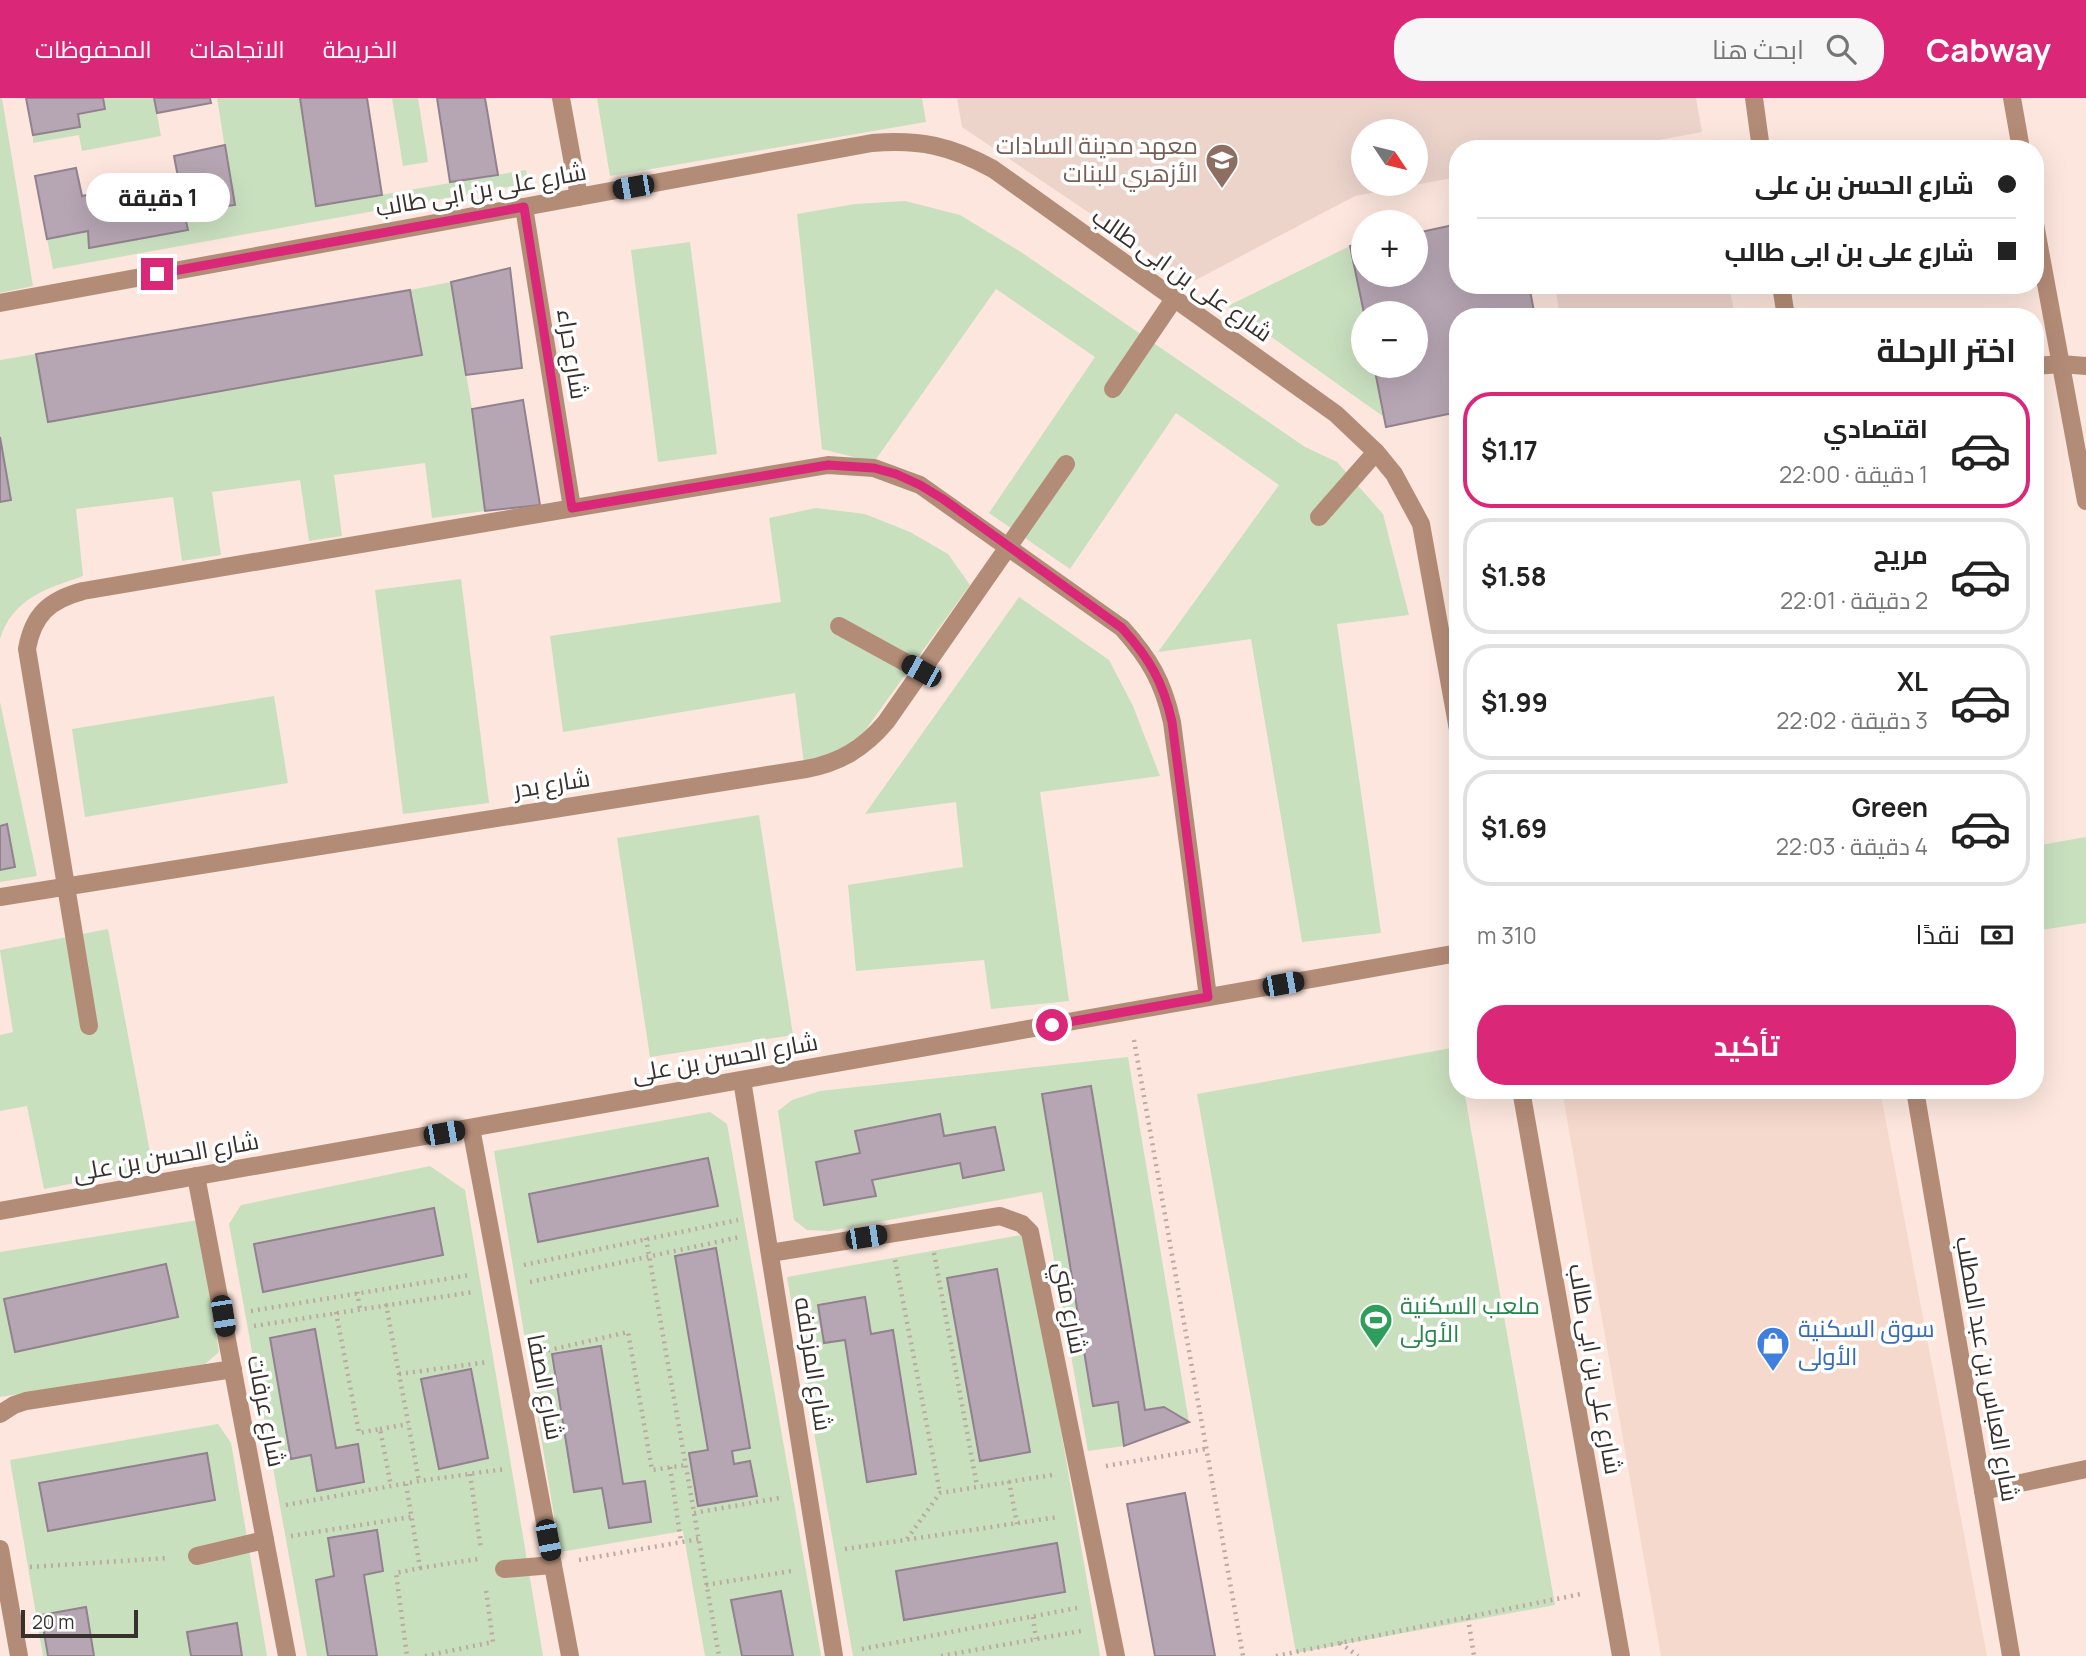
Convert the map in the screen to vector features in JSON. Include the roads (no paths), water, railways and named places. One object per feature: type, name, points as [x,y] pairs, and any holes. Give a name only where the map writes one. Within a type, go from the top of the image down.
[{"type":"street","points":[[561,98],[579,197]]},
{"type":"street","points":[[1754,98],[1760,140]]},
{"type":"street","points":[[2012,98],[2019,140]]},
{"type":"street","name":"شارع على بن ابى طالب","points":[[0,303],[872,143],[922,142],[947,148],[993,169],[1336,414],[1376,452],[1399,482],[1422,524],[1449,678]]},
{"type":"street","name":"شارع حراء","points":[[524,207],[572,508]]},
{"type":"street","points":[[2044,272],[2086,501]]},
{"type":"street","points":[[1113,389],[1174,299]]},
{"type":"street","points":[[2044,365],[2086,366]]},
{"type":"street","points":[[1319,517],[1376,452]]},
{"type":"street","name":"شارع بدر","points":[[0,897],[824,765],[842,759],[873,736],[1066,464]]},
{"type":"street","points":[[89,1026],[27,649],[30,633],[38,618],[50,605],[65,595],[83,591],[828,465],[874,468],[920,485],[1122,628],[1156,670],[1166,695],[1172,722],[1208,997]]},
{"type":"street","points":[[839,626],[921,671]]},
{"type":"street","name":"شارع الحسن بن على","points":[[0,1211],[1449,955]]},
{"type":"street","name":"شارع المزدلفه","points":[[742,1080],[834,1655]]},
{"type":"street","name":"شارع على بن ابى طالب","points":[[1523,1099],[1621,1656]]},
{"type":"street","name":"شارع العباس بن عبد المطلب","points":[[1917,1099],[2011,1656]]},
{"type":"street","name":"شارع الصفا","points":[[471,1128],[570,1656]]},
{"type":"street","name":"شارع عرفات","points":[[196,1176],[287,1656]]},
{"type":"street","name":"شارع مني","points":[[770,1253],[1000,1216],[1013,1219],[1030,1232],[1116,1656]]},
{"type":"street","points":[[0,1415],[14,1405],[26,1401],[233,1369]]},
{"type":"street","points":[[1983,1491],[2086,1469]]},
{"type":"street","points":[[197,1556],[265,1540]]},
{"type":"street","points":[[0,1549],[19,1656]]},
{"type":"street","points":[[503,1569],[553,1565]]},
{"type":"place","name":"معهد مدينة السادات الأزهري للبنات","points":[[1222,190]]},
{"type":"place","name":"ملعب السكنية الأولى","points":[[1376,1350]]},
{"type":"place","name":"سوق السكنية الأولى","points":[[1773,1373]]}]
